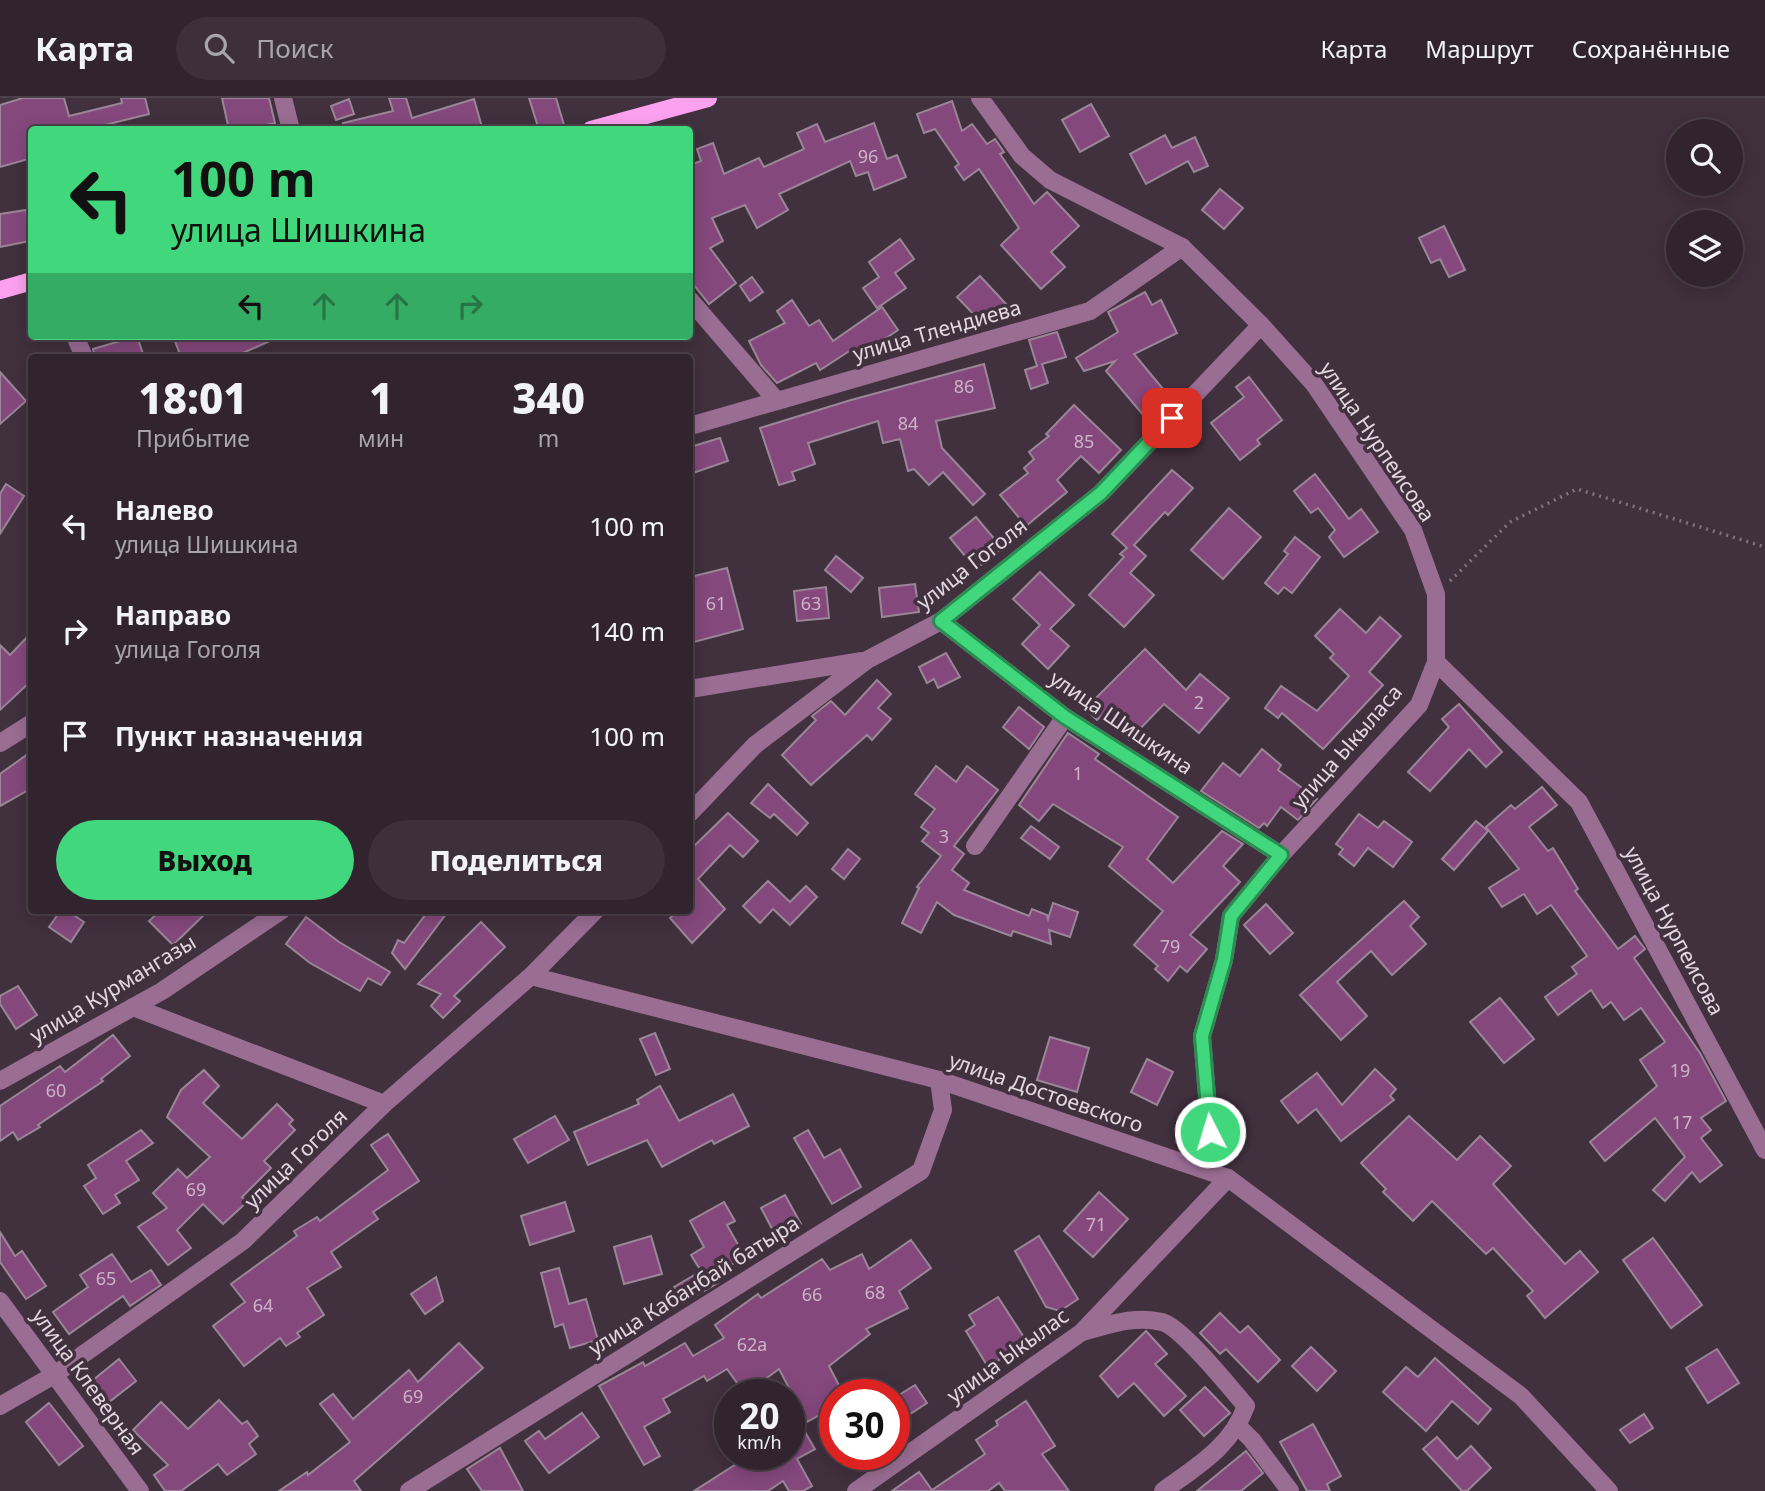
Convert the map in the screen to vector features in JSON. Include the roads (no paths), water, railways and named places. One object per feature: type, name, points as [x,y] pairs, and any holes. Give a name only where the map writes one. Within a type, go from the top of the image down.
[{"type":"main road","points":[[607,126],[708,98]]},
{"type":"main road","points":[[0,290],[28,282]]},
{"type":"street","points":[[283,98],[290,126]]},
{"type":"street","name":"улица Нурпеисова","points":[[980,98],[1022,156],[1050,180],[1182,247],[1261,325],[1314,384],[1413,530],[1436,594],[1436,662],[1579,802],[1765,1150]]},
{"type":"street","name":"улица Тлендиева","points":[[693,425],[1090,311],[1182,247]]},
{"type":"street","points":[[693,303],[777,401]]},
{"type":"street","name":"улица Гоголя","points":[[693,810],[755,745],[867,660],[941,621],[1101,493],[1261,325]]},
{"type":"street","name":"улица Шишкина","points":[[941,621],[1065,717],[1281,855]]},
{"type":"street","points":[[693,689],[867,660]]},
{"type":"street","name":"улица Ыкыласа","points":[[1281,855],[1419,705],[1436,662]]},
{"type":"street","points":[[975,846],[1065,717]]},
{"type":"street","points":[[0,743],[28,726]]},
{"type":"street","points":[[1205,1170],[1210,1132],[1202,1036],[1224,960],[1231,916],[1281,855]]},
{"type":"street","name":"улица Курмангазы","points":[[0,1081],[162,991],[276,914]]},
{"type":"street","name":"улица Гоголя","points":[[0,1406],[54,1375],[243,1241],[384,1104],[531,976],[592,914]]},
{"type":"street","name":"улица Достоевского","points":[[531,976],[939,1080],[1228,1178],[1521,1396],[1609,1491]]},
{"type":"street","points":[[133,1007],[384,1104]]},
{"type":"street","name":"улица Кабанбай батыра","points":[[410,1491],[921,1171],[943,1110],[939,1080]]},
{"type":"street","name":"улица Ыкылас","points":[[856,1491],[1082,1332],[1228,1178]]},
{"type":"street","name":"улица Клеверная","points":[[0,1301],[140,1491]]},
{"type":"street","points":[[1082,1332],[1132,1319],[1165,1322],[1205,1358],[1246,1406],[1239,1427],[1208,1459],[1163,1491]]},
{"type":"street","points":[[1239,1427],[1290,1491]]}]
